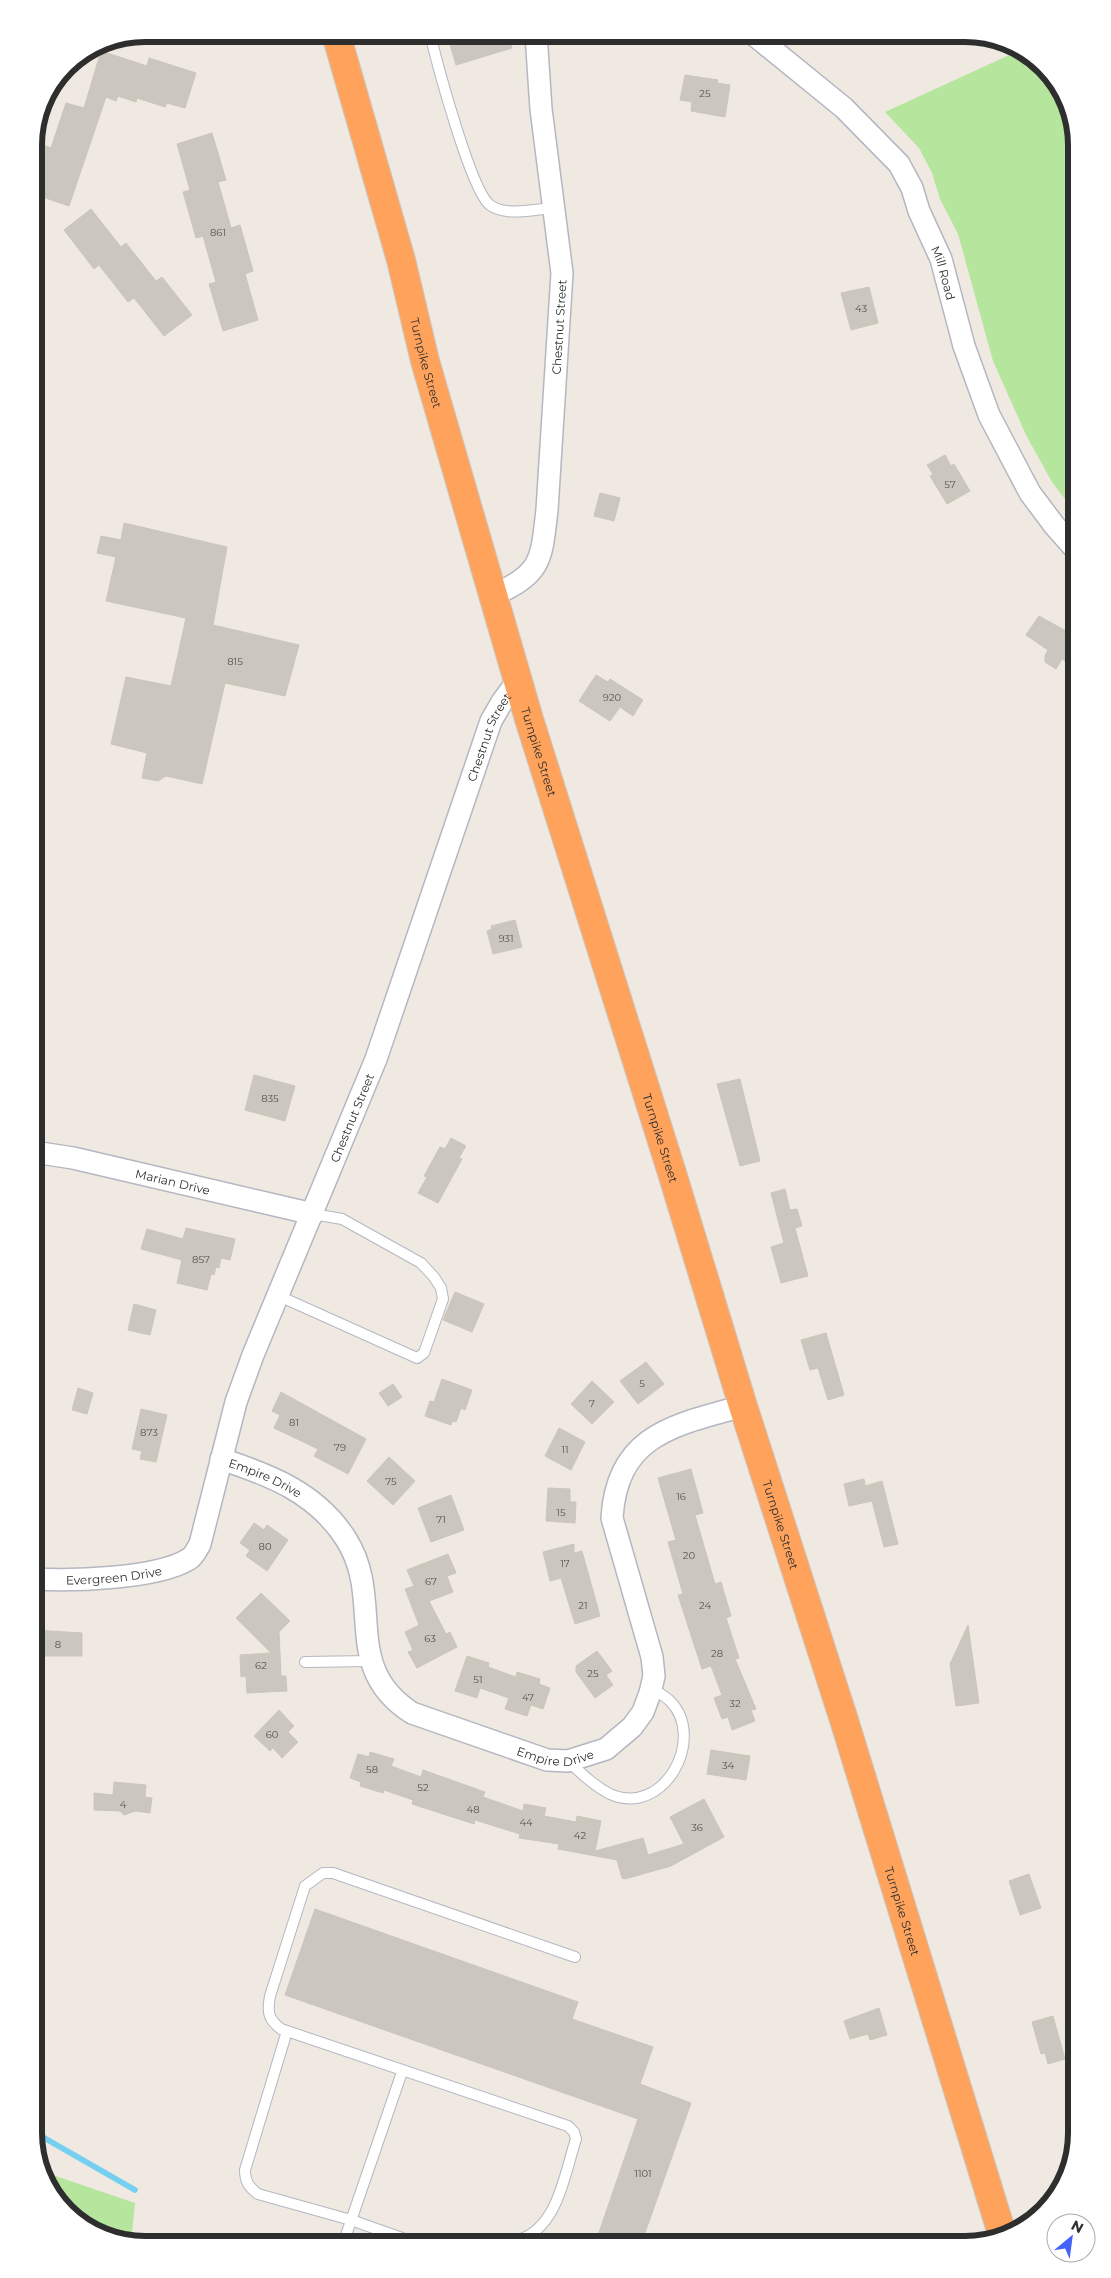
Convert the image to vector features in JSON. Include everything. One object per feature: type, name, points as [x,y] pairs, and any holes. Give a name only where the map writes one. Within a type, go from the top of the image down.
[{"type":"highway","name":"Turnpike Street","points":[[339,43],[401,260],[425,361],[550,790],[670,1165],[743,1406],[844,1720],[1001,2229]]},
{"type":"street","name":"Chestnut Street","points":[[492,596],[517,584],[535,569],[543,543],[562,281],[541,108],[537,43]]},
{"type":"street","name":"Mill Road","points":[[765,43],[844,108],[867,129],[899,164],[912,188],[919,211],[941,259],[964,346],[989,415],[1030,493],[1068,541]]},
{"type":"street","name":"Chestnut Street","points":[[191,1558],[200,1544],[236,1402],[376,1059],[492,721],[502,702],[519,679]]},
{"type":"street","name":"Marian Drive","points":[[42,1153],[73,1158],[313,1214]]},
{"type":"street","name":"Empire Drive","points":[[221,1459],[261,1472],[296,1490],[316,1504],[347,1540],[356,1558],[365,1599],[370,1661],[387,1694],[412,1713],[548,1760],[568,1761],[606,1749],[621,1739],[643,1712],[654,1676],[652,1657],[612,1518],[613,1499],[618,1480],[629,1460],[645,1444],[664,1431],[688,1421],[743,1406]]},
{"type":"street","name":"Evergreen Drive","points":[[42,1579],[69,1581],[129,1575],[172,1567],[191,1558]]},
{"type":"lane","points":[[433,43],[475,183],[490,205],[504,211],[554,208]]},
{"type":"lane","points":[[279,1296],[417,1358],[424,1353],[442,1299],[441,1288],[434,1277],[421,1263],[342,1219],[313,1214]]},
{"type":"lane","points":[[306,1662],[370,1661]]},
{"type":"lane","points":[[568,1761],[589,1781],[612,1794],[632,1798],[654,1794],[667,1781],[678,1763],[684,1744],[681,1722],[671,1701],[651,1688]]},
{"type":"lane","points":[[527,2235],[538,2229],[549,2218],[576,2139],[574,2132],[568,2126],[402,2072],[287,2031],[272,2022],[267,2010],[305,1886],[323,1873],[333,1873],[575,1957]]},
{"type":"lane","points":[[287,2031],[245,2170],[245,2180],[249,2187],[258,2194],[351,2220],[395,2235]]},
{"type":"lane","points":[[345,2235],[402,2072]]},
{"type":"green space","points":[[1012,54],[1038,73],[1055,94],[1061,106],[1068,132],[1068,503],[1052,482],[1026,435],[993,361],[958,234],[940,199],[932,173],[919,148],[885,112]]},
{"type":"green space","points":[[51,2174],[135,2203],[132,2235],[112,2230],[100,2225],[77,2210],[56,2184]]},
{"type":"building","points":[[450,43],[511,43],[512,48],[456,65]]},
{"type":"building","points":[[103,52],[147,66],[149,58],[196,73],[185,108],[167,103],[165,107],[137,98],[136,102],[118,96],[116,101],[106,97],[69,206],[43,197],[43,148],[44,145],[51,148],[66,103],[84,108],[100,53]]},
{"type":"building","points":[[685,75],[718,80],[717,83],[730,85],[725,117],[691,111],[692,102],[680,100]]},
{"type":"building","points":[[212,133],[226,180],[218,182],[231,228],[240,225],[253,271],[245,274],[258,320],[223,331],[209,284],[216,282],[203,236],[196,238],[183,192],[190,190],[177,144]]},
{"type":"building","points":[[91,209],[121,247],[126,243],[156,281],[162,277],[192,315],[164,336],[134,298],[128,302],[99,265],[94,269],[64,230]]},
{"type":"building","points":[[869,287],[878,323],[851,330],[841,293]]},
{"type":"building","points":[[945,455],[951,466],[954,464],[970,491],[947,504],[930,476],[933,474],[927,465]]},
{"type":"building","points":[[600,493],[620,498],[614,521],[594,516]]},
{"type":"building","points":[[124,523],[227,547],[213,625],[299,645],[285,696],[225,683],[202,784],[166,776],[158,781],[142,778],[147,753],[111,744],[126,677],[171,686],[186,618],[106,601],[116,557],[97,553],[101,536],[121,540]]},
{"type":"building","points":[[1039,616],[1068,632],[1068,663],[1062,659],[1056,669],[1045,662],[1048,650],[1026,635]]},
{"type":"building","points":[[596,675],[608,682],[610,679],[643,700],[633,716],[620,707],[610,721],[579,701]]},
{"type":"building","points":[[515,920],[522,947],[493,954],[487,931],[492,929],[491,926]]},
{"type":"building","points":[[254,1075],[295,1086],[285,1121],[245,1110]]},
{"type":"building","points":[[740,1079],[760,1161],[740,1166],[717,1084]]},
{"type":"building","points":[[451,1138],[466,1146],[459,1158],[462,1159],[438,1203],[418,1193],[427,1177],[424,1176],[440,1147],[445,1149]]},
{"type":"building","points":[[785,1189],[790,1210],[797,1209],[802,1226],[795,1228],[808,1276],[781,1283],[771,1247],[784,1243],[771,1193]]},
{"type":"building","points":[[186,1228],[235,1239],[230,1260],[221,1258],[219,1268],[216,1267],[214,1275],[211,1274],[207,1290],[177,1283],[182,1260],[141,1249],[147,1229],[183,1239]]},
{"type":"building","points":[[455,1292],[484,1304],[472,1332],[443,1320]]},
{"type":"building","points":[[134,1304],[156,1310],[150,1335],[128,1330]]},
{"type":"building","points":[[826,1333],[844,1395],[828,1400],[818,1368],[810,1370],[801,1340]]},
{"type":"building","points":[[646,1362],[664,1384],[638,1404],[620,1381]]},
{"type":"building","points":[[442,1379],[472,1390],[465,1410],[461,1408],[456,1422],[452,1421],[451,1425],[425,1416],[430,1401],[434,1402]]},
{"type":"building","points":[[592,1381],[614,1402],[592,1424],[571,1404]]},
{"type":"building","points":[[393,1384],[402,1397],[388,1406],[379,1393]]},
{"type":"building","points":[[78,1388],[93,1393],[87,1414],[72,1410]]},
{"type":"building","points":[[281,1392],[366,1439],[348,1474],[314,1456],[318,1449],[274,1428],[280,1415],[272,1411]]},
{"type":"building","points":[[141,1409],[167,1415],[156,1462],[140,1459],[142,1451],[132,1449]]},
{"type":"building","points":[[559,1428],[585,1442],[571,1470],[545,1456]]},
{"type":"building","points":[[389,1457],[415,1481],[393,1505],[367,1481]]},
{"type":"building","points":[[691,1469],[703,1513],[695,1515],[715,1584],[721,1582],[731,1616],[726,1618],[739,1658],[735,1659],[756,1709],[751,1710],[755,1721],[732,1730],[728,1717],[722,1719],[714,1698],[722,1695],[711,1666],[702,1669],[678,1595],[683,1594],[668,1542],[676,1540],[658,1478]]},
{"type":"building","points":[[864,1479],[865,1486],[882,1481],[898,1544],[884,1547],[872,1501],[849,1506],[844,1484]]},
{"type":"building","points":[[548,1488],[570,1489],[570,1502],[576,1502],[575,1523],[546,1521]]},
{"type":"building","points":[[451,1495],[464,1530],[431,1542],[418,1508]]},
{"type":"building","points":[[254,1523],[264,1530],[267,1525],[288,1540],[267,1571],[246,1556],[250,1550],[240,1543]]},
{"type":"building","points":[[574,1544],[574,1553],[582,1551],[600,1616],[575,1624],[561,1578],[550,1581],[543,1552]]},
{"type":"building","points":[[448,1554],[456,1573],[447,1576],[453,1592],[429,1601],[446,1634],[450,1632],[457,1647],[417,1668],[408,1652],[413,1650],[405,1632],[419,1625],[405,1589],[414,1586],[407,1570]]},
{"type":"building","points":[[261,1593],[290,1621],[279,1632],[281,1676],[286,1676],[287,1691],[247,1693],[246,1676],[241,1677],[240,1655],[271,1653],[236,1618]]},
{"type":"building","points":[[968,1625],[979,1703],[956,1706],[950,1664]]},
{"type":"building","points":[[42,1631],[82,1633],[82,1656],[42,1656]]},
{"type":"building","points":[[597,1651],[612,1671],[606,1675],[613,1685],[595,1698],[576,1672],[576,1666]]},
{"type":"building","points":[[467,1656],[489,1663],[488,1667],[516,1677],[517,1672],[540,1679],[539,1684],[550,1688],[543,1709],[531,1705],[527,1716],[505,1709],[509,1698],[480,1688],[477,1698],[455,1691]]},
{"type":"building","points":[[279,1710],[294,1726],[288,1732],[298,1742],[282,1758],[273,1748],[270,1751],[254,1736]]},
{"type":"building","points":[[711,1750],[750,1756],[746,1780],[707,1774]]},
{"type":"building","points":[[370,1752],[394,1759],[391,1766],[421,1777],[423,1770],[485,1792],[483,1797],[523,1811],[524,1804],[546,1808],[544,1816],[576,1822],[577,1816],[601,1821],[595,1851],[643,1838],[648,1855],[684,1844],[670,1817],[704,1799],[724,1837],[671,1866],[625,1879],[622,1878],[617,1860],[558,1849],[559,1844],[519,1838],[520,1834],[475,1820],[474,1824],[412,1804],[413,1800],[384,1790],[383,1793],[360,1786],[361,1782],[350,1778],[358,1754],[369,1757]]},
{"type":"building","points":[[114,1782],[146,1785],[145,1797],[152,1798],[150,1813],[135,1811],[124,1815],[120,1811],[94,1810],[94,1793],[113,1795]]},
{"type":"building","points":[[1029,1874],[1041,1908],[1020,1915],[1009,1881]]},
{"type":"building","points":[[315,1909],[578,2002],[572,2019],[653,2047],[640,2084],[691,2103],[644,2236],[598,2236],[638,2119],[285,1995]]},
{"type":"building","points":[[879,2008],[887,2035],[870,2040],[868,2034],[850,2039],[844,2021]]},
{"type":"building","points":[[1053,2016],[1065,2059],[1048,2064],[1045,2053],[1041,2054],[1032,2022]]},
{"type":"waterway","points":[[43,2137],[135,2190]]}]
